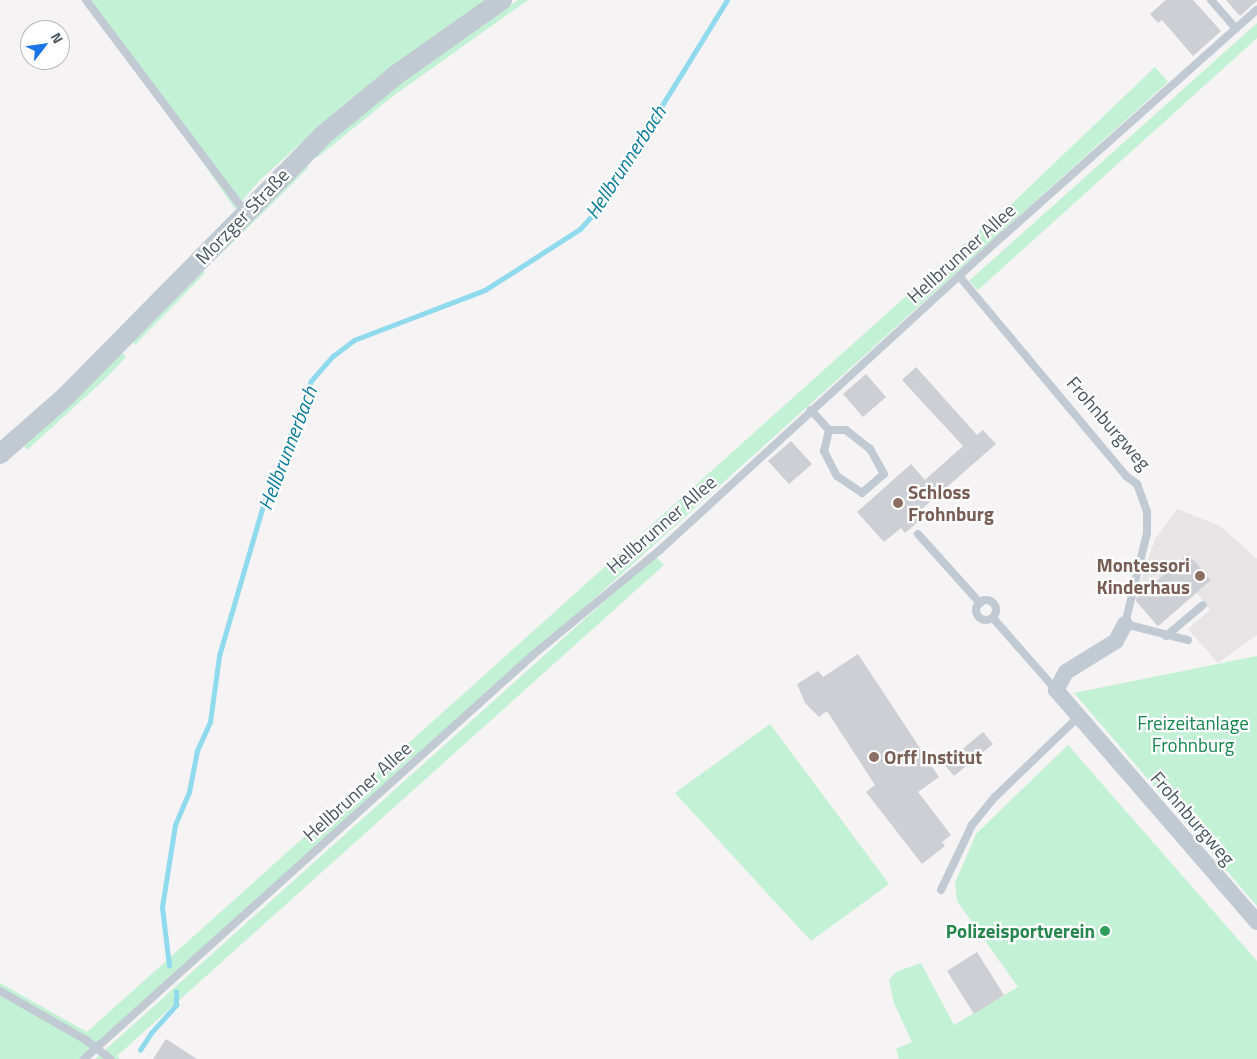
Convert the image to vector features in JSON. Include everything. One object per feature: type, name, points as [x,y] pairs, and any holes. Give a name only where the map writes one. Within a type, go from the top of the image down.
[{"type":"street","name":"Morzger Straße","points":[[0,454],[94,369],[302,154],[358,105],[502,0]]},
{"type":"street","name":"Frohnburgweg","points":[[1125,624],[1116,641],[1066,672],[1056,690],[1257,922]]},
{"type":"lane","points":[[86,0],[245,212]]},
{"type":"lane","points":[[1211,0],[1236,29]]},
{"type":"lane","name":"Hellbrunner Allee","points":[[84,1059],[533,655],[661,549],[959,276],[1257,10]]},
{"type":"lane","name":"Frohnburgweg","points":[[959,276],[1126,476],[1137,484],[1147,512],[1148,533],[1125,624]]},
{"type":"lane","points":[[811,410],[829,430],[846,430],[870,449],[884,474],[862,493],[837,476],[824,452],[829,430]]},
{"type":"lane","points":[[918,534],[980,603]]},
{"type":"lane","points":[[987,600],[994,604],[996,611],[993,618],[985,620],[978,617],[976,610],[980,603],[987,600]]},
{"type":"lane","points":[[1166,636],[1203,605]]},
{"type":"lane","points":[[993,618],[1056,690]]},
{"type":"lane","points":[[1125,624],[1166,636],[1188,640]]},
{"type":"lane","points":[[941,890],[972,825],[994,797],[1078,717]]},
{"type":"lane","points":[[0,991],[96,1048],[110,1059]]},
{"type":"shaded area","name":"Montessori Kinderhaus","points":[[1177,509],[1220,526],[1257,559],[1257,635],[1218,663],[1188,629],[1210,610],[1197,593],[1158,626],[1135,600],[1155,539]]},
{"type":"green space","points":[[91,0],[486,0],[341,107],[261,179],[235,209]]},
{"type":"green space","points":[[518,0],[528,0],[393,96],[318,157],[315,156],[376,101]]},
{"type":"green space","points":[[1257,23],[1257,38],[978,290],[969,281]]},
{"type":"green space","points":[[1155,67],[1168,82],[83,1059],[0,1059],[0,983],[87,1032],[983,227],[998,217]]},
{"type":"green space","points":[[304,163],[308,164],[308,168],[213,262]]},
{"type":"green space","points":[[203,269],[205,273],[135,345],[132,340]]},
{"type":"green space","points":[[122,352],[126,357],[105,379],[27,450],[24,446]]},
{"type":"green space","points":[[655,556],[664,565],[117,1056],[120,1059],[95,1059]]},
{"type":"green space","name":"Freizeitanlage Frohnburg","points":[[1257,656],[1257,906],[1074,693]]},
{"type":"green space","points":[[770,724],[889,884],[811,941],[675,793]]},
{"type":"green space","name":"Polizeisportverein","points":[[1068,745],[1257,961],[1257,1059],[899,1059],[896,1049],[912,1042],[894,1003],[889,980],[896,972],[921,963],[954,1025],[1018,987],[957,901],[955,883],[976,834]]},
{"type":"building","points":[[1166,0],[1193,0],[1221,31],[1193,56],[1162,20],[1158,23],[1150,14]]},
{"type":"building","points":[[1226,0],[1257,0],[1257,1],[1240,16]]},
{"type":"building","points":[[916,367],[977,435],[983,430],[996,444],[915,515],[919,521],[905,533],[901,528],[884,542],[857,512],[911,464],[925,480],[963,446],[902,380]]},
{"type":"building","points":[[866,374],[886,397],[863,417],[843,394]]},
{"type":"building","points":[[791,441],[812,464],[789,484],[768,461]]},
{"type":"building","points":[[1188,554],[1211,580],[1158,626],[1136,601],[1137,598]]},
{"type":"building","name":"Orff Institut","points":[[858,654],[939,777],[918,792],[951,835],[942,842],[945,846],[922,864],[866,792],[875,785],[827,711],[819,717],[805,703],[797,684],[818,671],[823,677]]},
{"type":"building","points":[[983,732],[993,744],[954,776],[944,764]]},
{"type":"building","points":[[977,952],[1004,995],[974,1014],[947,971]]},
{"type":"building","points":[[166,1039],[197,1059],[153,1059]]},
{"type":"waterway","name":"Hellbrunnerbach","points":[[169,966],[162,907],[175,825],[189,792],[197,751],[210,722],[219,656],[264,502],[311,381],[333,356],[354,340],[485,290],[580,229],[598,209],[727,0]]},
{"type":"waterway","name":"Hellbrunnerbach","points":[[140,1050],[151,1033],[176,1005],[176,992]]},
{"type":"place","name":"Schloss Frohnburg","points":[[898,503]]},
{"type":"place","name":"Montessori Kinderhaus","points":[[1200,576]]},
{"type":"place","name":"Orff Institut","points":[[874,757]]},
{"type":"place","name":"Polizeisportverein","points":[[1105,931]]}]
